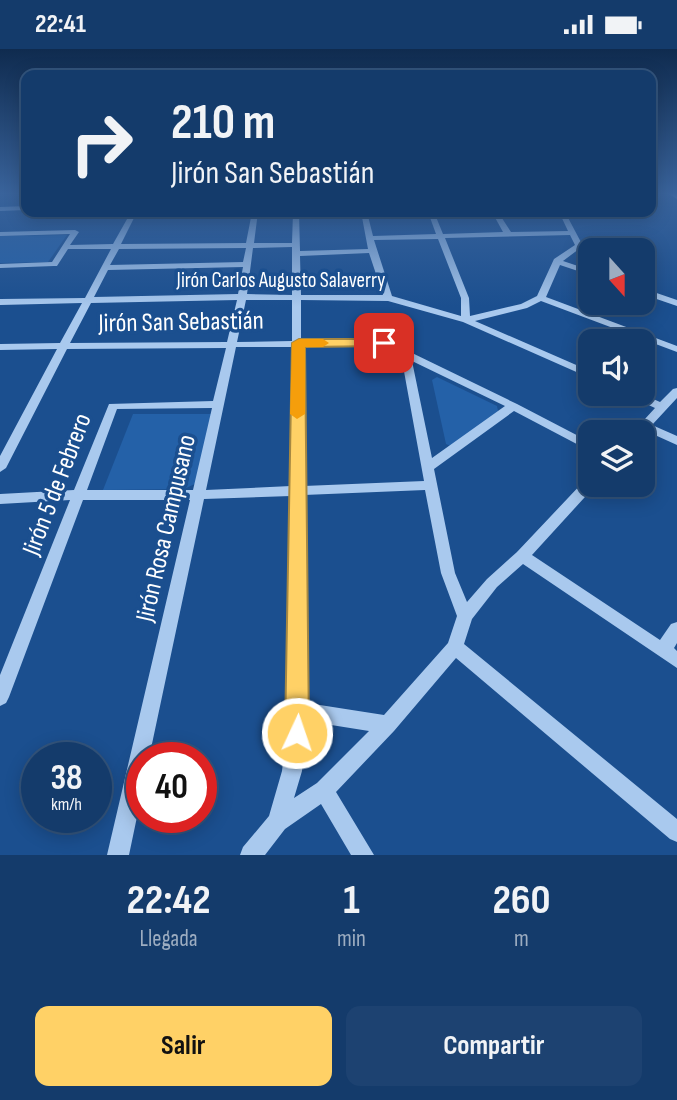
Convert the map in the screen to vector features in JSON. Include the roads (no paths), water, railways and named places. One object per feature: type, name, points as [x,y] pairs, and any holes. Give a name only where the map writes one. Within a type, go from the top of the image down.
[{"type":"street","points":[[0,468],[123,232]]},
{"type":"street","name":"Jirón Rosa Campusano","points":[[118,855],[219,404],[253,232]]},
{"type":"street","points":[[278,822],[292,771],[298,711],[299,343],[296,232]]},
{"type":"street","points":[[369,232],[372,251],[388,298]]},
{"type":"street","points":[[439,232],[465,298],[466,320],[524,306],[541,298],[556,261],[564,253],[578,246]]},
{"type":"street","points":[[0,234],[75,233]]},
{"type":"street","points":[[0,266],[54,264],[75,233]]},
{"type":"street","points":[[370,238],[573,233],[578,244]]},
{"type":"street","points":[[66,247],[251,246],[296,250],[372,251]]},
{"type":"street","points":[[556,261],[578,269]]},
{"type":"street","points":[[104,268],[247,264]]},
{"type":"street","points":[[655,295],[677,303]]},
{"type":"street","name":"Jirón Carlos Augusto Salaverry","points":[[0,302],[242,297],[388,298],[466,320],[578,370]]},
{"type":"street","points":[[541,298],[677,349]]},
{"type":"street","name":"Jirón San Sebastián","points":[[0,347],[384,343],[405,351],[578,441]]},
{"type":"street","points":[[405,351],[448,573],[465,616]]},
{"type":"street","points":[[650,420],[677,391]]},
{"type":"street","name":"Jirón 5 de Febrero","points":[[0,697],[113,405],[219,404]]},
{"type":"street","points":[[655,404],[662,407]]},
{"type":"street","points":[[427,468],[513,406]]},
{"type":"street","points":[[655,433],[677,441]]},
{"type":"street","points":[[0,499],[78,495],[197,495],[430,485]]},
{"type":"street","points":[[251,855],[278,822],[324,790],[388,725],[455,647],[465,616],[492,583],[522,556],[578,496]]},
{"type":"street","points":[[522,556],[677,660]]},
{"type":"street","points":[[663,650],[677,629]]},
{"type":"street","points":[[455,647],[677,832]]},
{"type":"street","points":[[298,711],[388,725]]},
{"type":"street","points":[[324,790],[363,855]]}]
